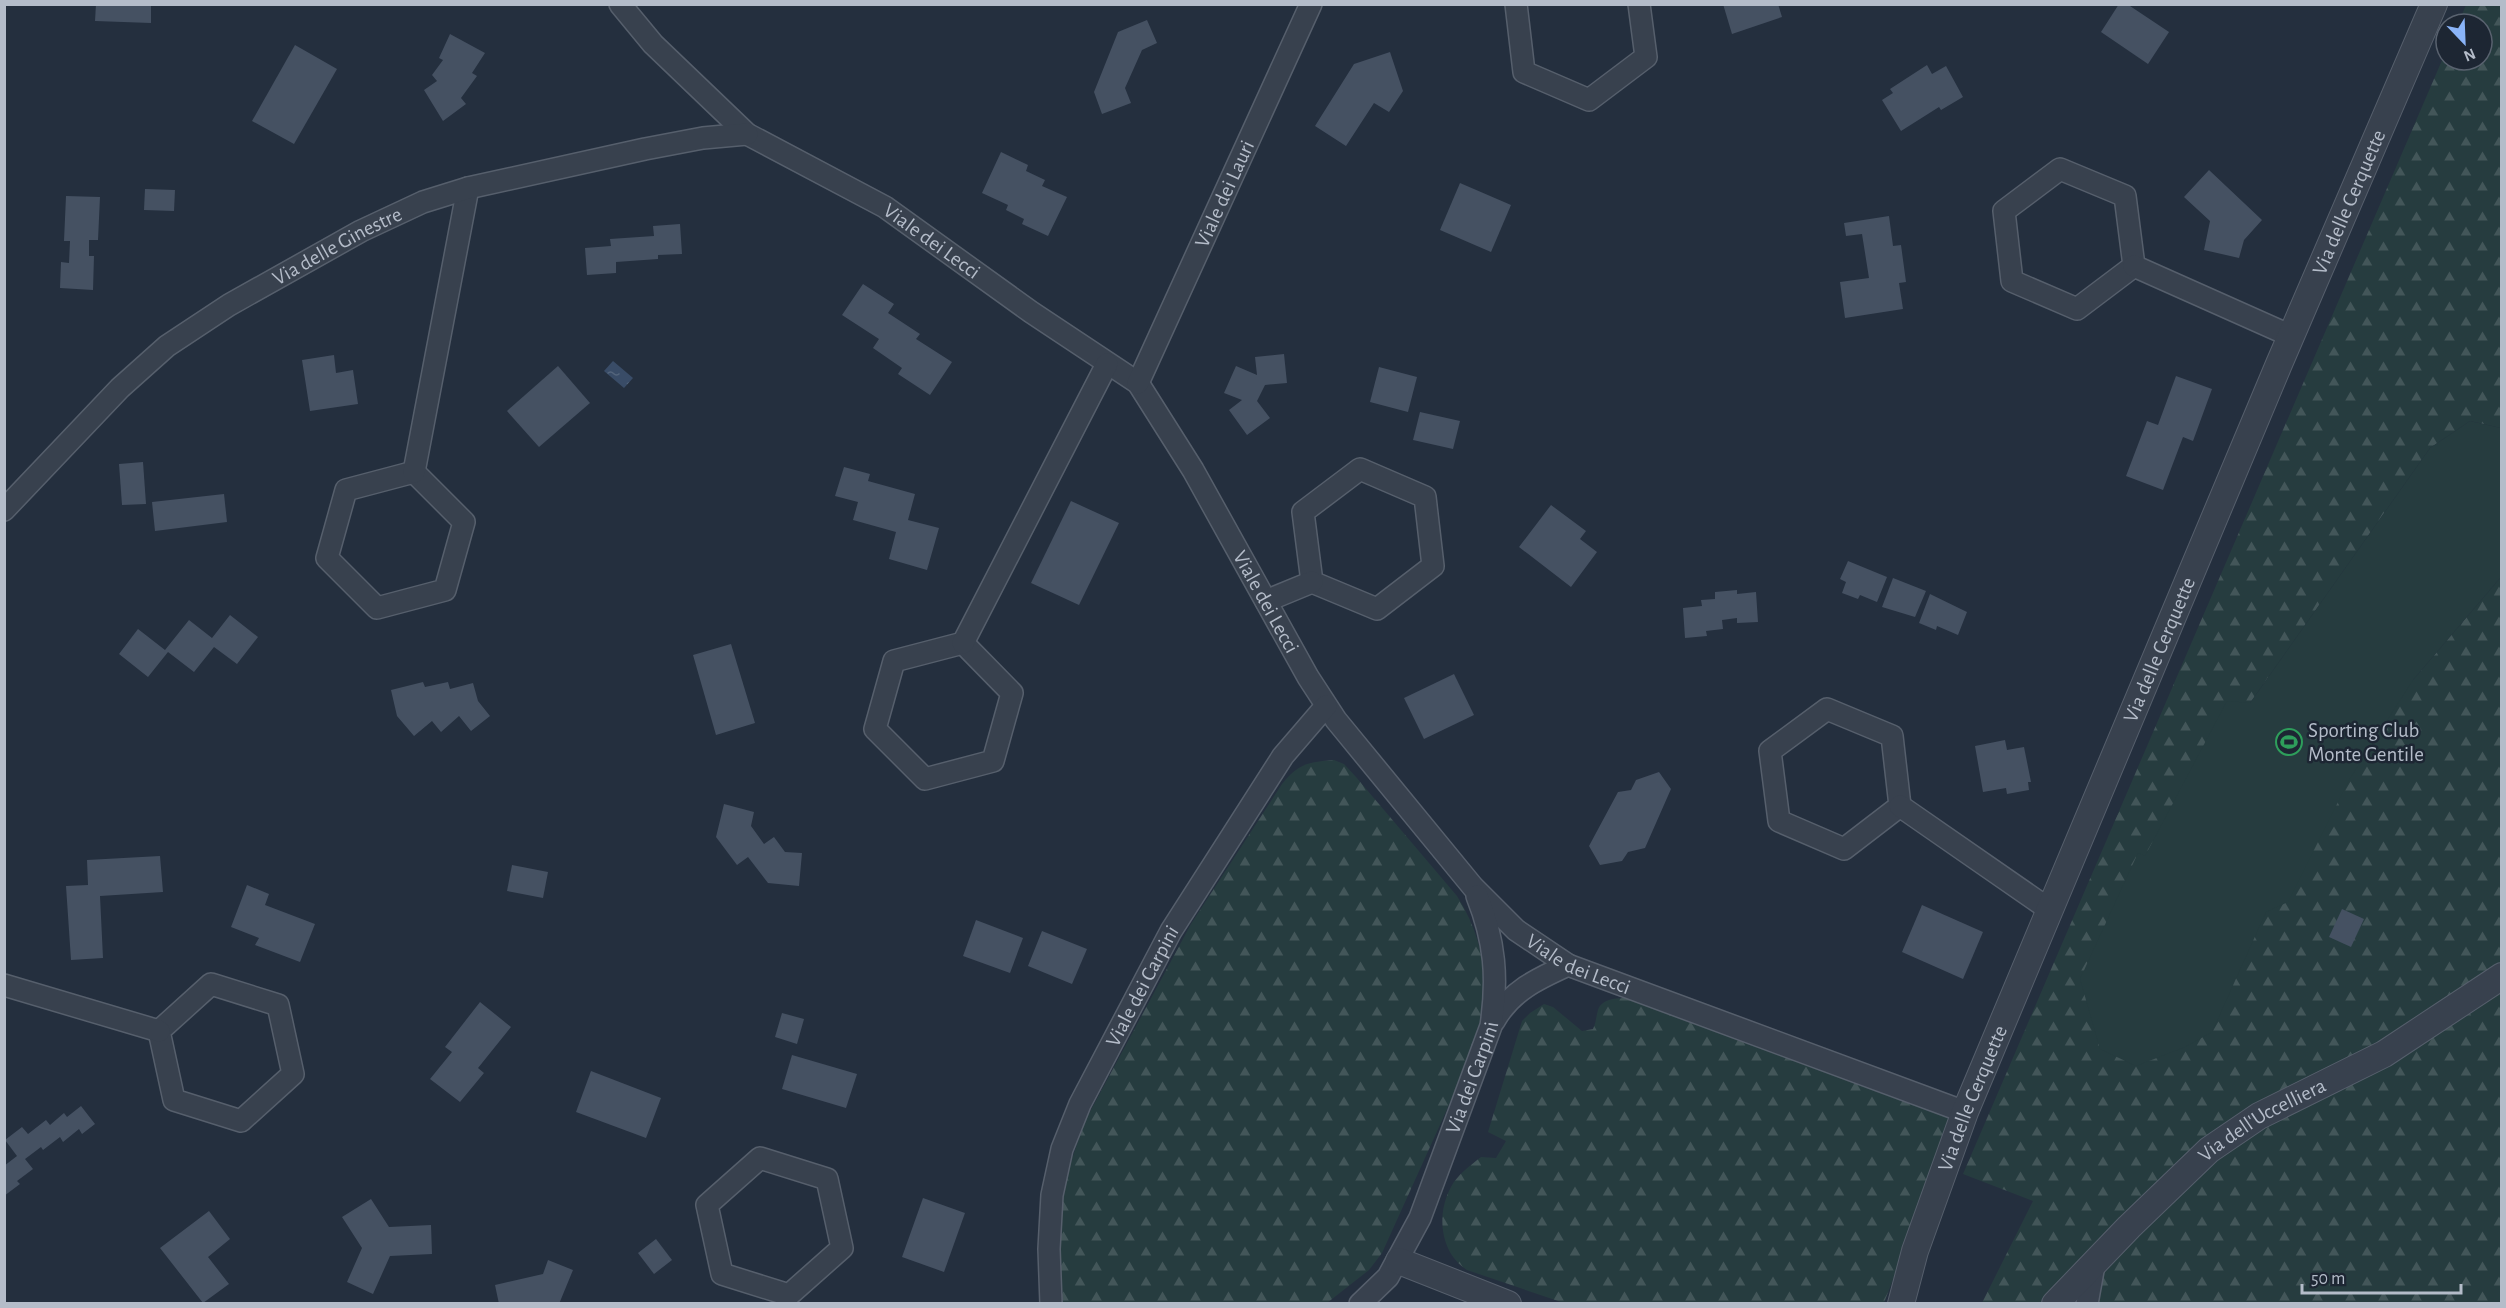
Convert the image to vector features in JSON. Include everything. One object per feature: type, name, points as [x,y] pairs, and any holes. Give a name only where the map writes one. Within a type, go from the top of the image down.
[{"type":"street","name":"Viale dei Lecci","points":[[620,4],[653,44],[747,134],[885,207],[1031,312],[1138,383],[1193,470],[1326,706],[1473,887],[1516,930],[1568,965],[1965,1112]]},
{"type":"street","name":"Viale dei Lauri","points":[[1138,383],[1311,4]]},
{"type":"street","points":[[1516,4],[1524,72],[1589,100],[1646,57],[1639,4]]},
{"type":"street","name":"Via delle Cerquette","points":[[1901,1304],[1915,1251],[1965,1112],[2291,336],[2434,4]]},
{"type":"street","name":"Via delle Ginestre","points":[[4,510],[120,388],[190,329],[310,258],[390,217],[423,202],[468,188],[645,148],[703,138],[747,134]]},
{"type":"street","points":[[2060,169],[2125,196],[2134,266],[2077,309],[2012,281],[2004,212],[2060,169]]},
{"type":"street","points":[[414,472],[468,188]]},
{"type":"street","points":[[2134,266],[2291,336]]},
{"type":"street","points":[[963,643],[1012,693],[1006,716],[993,761],[925,779],[875,729],[894,661],[963,643],[1107,364]]},
{"type":"street","points":[[1266,601],[1312,582],[1377,609],[1433,566],[1425,497],[1360,470],[1303,512],[1312,582]]},
{"type":"street","points":[[414,472],[464,522],[445,590],[376,608],[327,558],[346,490],[414,472]]},
{"type":"street","name":"Viale dei Carpini","points":[[1051,1304],[1049,1249],[1052,1195],[1062,1149],[1080,1104],[1171,931],[1283,756],[1326,706]]},
{"type":"street","points":[[1900,806],[1844,849],[1779,821],[1770,751],[1827,709],[1892,736],[1900,806],[2050,910]]},
{"type":"street","name":"Via dei Carpini","points":[[1360,1304],[1388,1277],[1399,1261],[1420,1218],[1491,1026],[1494,1002],[1494,955],[1482,909],[1473,887]]},
{"type":"street","points":[[1491,1026],[1502,1006],[1515,993],[1530,983],[1568,965]]},
{"type":"street","name":"Via dell'Uccelliera","points":[[2055,1304],[2200,1157],[2225,1138],[2278,1106],[2384,1054],[2502,976]]},
{"type":"street","points":[[211,984],[245,994],[279,1005],[293,1074],[241,1121],[174,1100],[159,1031],[211,984]]},
{"type":"street","points":[[4,985],[159,1031]]},
{"type":"street","points":[[760,1158],[827,1179],[842,1248],[790,1299],[722,1274],[707,1205],[760,1158]]},
{"type":"street","points":[[1399,1261],[1508,1304]]},
{"type":"street","points":[[2087,1304],[2094,1265]]},
{"type":"green space","points":[[2466,5],[2501,5],[2501,428],[2470,421],[2430,448],[2250,703],[2268,739],[2413,680],[2501,577],[2501,1303],[1982,1303],[2033,1201],[1963,1174],[2437,72],[2494,72],[2494,12],[2463,12]]},
{"type":"green space","name":"Sporting Club Monte Gentile","points":[[2470,421],[2501,428],[2501,577],[2413,680],[2349,780],[2288,902],[2266,912],[2212,1032],[2185,1047],[2136,1066],[2100,1049],[2080,979],[2138,853],[2145,856],[2227,701],[2250,703],[2430,448]]},
{"type":"green space","points":[[1334,760],[1344,764],[1356,777],[1457,896],[1476,935],[1484,973],[1482,1012],[1472,1054],[1382,1253],[1369,1270],[1327,1303],[1059,1304],[1060,1206],[1064,1182],[1085,1121],[1191,924],[1282,784],[1305,765]]},
{"type":"green space","points":[[1632,998],[1955,1117],[1884,1303],[1564,1303],[1467,1270],[1458,1263],[1446,1243],[1442,1221],[1443,1209],[1454,1183],[1464,1170],[1481,1157],[1496,1158],[1506,1141],[1488,1132],[1522,1021],[1544,1004],[1553,1007],[1582,1031],[1593,1029],[1598,1010],[1603,1003],[1612,999]]},
{"type":"water","points":[[613,361],[633,378],[624,388],[604,371]]},
{"type":"building","points":[[96,4],[151,4],[151,23],[95,21]]},
{"type":"building","points":[[1723,4],[1778,4],[1782,17],[1732,34]]},
{"type":"building","points":[[2119,4],[2127,4],[2169,32],[2148,64],[2101,32]]},
{"type":"building","points":[[1147,20],[1157,43],[1142,50],[1125,88],[1131,103],[1102,114],[1094,92],[1118,32]]},
{"type":"building","points":[[450,34],[485,53],[472,73],[477,76],[461,98],[466,104],[443,121],[424,90],[437,81],[432,75],[443,60],[439,58]]},
{"type":"building","points":[[295,45],[337,69],[294,144],[252,121]]},
{"type":"building","points":[[1390,52],[1403,91],[1389,112],[1374,103],[1346,146],[1315,126],[1354,64]]},
{"type":"building","points":[[1927,65],[1932,74],[1946,66],[1963,97],[1941,110],[1939,107],[1901,131],[1882,100],[1893,93],[1890,89]]},
{"type":"building","points":[[1001,152],[1028,165],[1026,171],[1045,180],[1042,186],[1067,197],[1048,236],[1022,224],[1024,219],[1006,210],[1008,205],[982,193]]},
{"type":"building","points":[[2209,170],[2262,220],[2244,240],[2239,258],[2204,250],[2210,221],[2184,197]]},
{"type":"building","points":[[1460,183],[1511,205],[1491,252],[1440,230]]},
{"type":"building","points":[[145,189],[175,190],[174,211],[144,210]]},
{"type":"building","points":[[66,196],[100,197],[98,240],[89,240],[89,256],[94,256],[93,290],[60,288],[61,262],[69,263],[70,241],[64,241]]},
{"type":"building","points":[[1889,216],[1893,246],[1901,245],[1906,282],[1899,283],[1903,309],[1845,318],[1840,282],[1869,278],[1862,234],[1846,236],[1844,223]]},
{"type":"building","points":[[680,224],[682,254],[658,255],[658,259],[616,262],[616,273],[587,275],[585,248],[611,246],[610,239],[654,236],[653,226]]},
{"type":"building","points":[[863,284],[894,304],[888,313],[920,334],[916,339],[952,362],[930,395],[898,374],[902,368],[873,348],[879,339],[842,315]]},
{"type":"building","points":[[1284,354],[1287,383],[1265,385],[1257,401],[1270,418],[1247,435],[1229,410],[1242,400],[1224,393],[1236,366],[1257,375],[1255,357]]},
{"type":"building","points":[[334,355],[336,373],[353,370],[358,404],[310,411],[302,360]]},
{"type":"building","points":[[558,366],[590,403],[539,447],[507,411]]},
{"type":"building","points":[[1379,367],[1417,377],[1408,412],[1370,402]]},
{"type":"building","points":[[2176,376],[2212,389],[2193,441],[2183,437],[2163,490],[2126,476],[2147,421],[2158,425]]},
{"type":"building","points":[[1420,412],[1460,421],[1453,449],[1413,440]]},
{"type":"building","points":[[143,462],[146,504],[122,505],[119,464]]},
{"type":"building","points":[[844,467],[870,474],[868,481],[915,494],[908,520],[939,528],[927,570],[889,559],[896,532],[853,520],[858,502],[835,496]]},
{"type":"building","points":[[224,494],[227,522],[155,531],[152,502]]},
{"type":"building","points":[[1071,501],[1119,523],[1079,605],[1031,583]]},
{"type":"building","points":[[1551,505],[1586,531],[1580,539],[1597,552],[1571,587],[1519,547]]},
{"type":"building","points":[[1848,561],[1887,577],[1877,602],[1860,595],[1858,599],[1842,593],[1846,582],[1840,579]]},
{"type":"building","points":[[1893,578],[1926,591],[1915,617],[1882,607]]},
{"type":"building","points":[[1737,590],[1737,594],[1756,592],[1758,622],[1737,623],[1737,618],[1722,620],[1723,629],[1706,631],[1707,636],[1685,638],[1683,608],[1702,606],[1701,600],[1715,599],[1715,592]]},
{"type":"building","points":[[1930,594],[1967,612],[1958,635],[1937,626],[1936,630],[1919,623]]},
{"type":"building","points":[[230,615],[258,637],[237,664],[214,647],[194,672],[168,652],[148,677],[119,654],[138,629],[165,650],[189,620],[212,638]]},
{"type":"building","points":[[731,644],[755,723],[716,735],[693,655]]},
{"type":"building","points":[[1454,674],[1474,715],[1424,739],[1404,698]]},
{"type":"building","points":[[423,682],[425,687],[448,682],[450,689],[473,683],[478,701],[490,716],[471,731],[459,716],[441,732],[432,721],[414,736],[397,716],[391,690]]},
{"type":"building","points":[[2005,740],[2007,750],[2024,747],[2031,782],[2028,782],[2029,790],[2007,794],[2006,788],[1983,792],[1975,746]]},
{"type":"building","points":[[1659,772],[1671,789],[1645,848],[1628,852],[1622,861],[1600,865],[1589,846],[1618,792],[1631,790],[1636,780]]},
{"type":"building","points":[[724,804],[754,812],[751,826],[764,844],[774,837],[785,852],[802,853],[799,886],[768,883],[748,857],[737,865],[716,837]]},
{"type":"building","points":[[160,856],[163,892],[100,896],[103,958],[71,960],[66,886],[88,885],[87,860]]},
{"type":"building","points":[[512,865],[548,872],[543,898],[507,891]]},
{"type":"building","points":[[247,885],[269,894],[265,905],[315,924],[300,962],[255,945],[259,938],[231,927]]},
{"type":"building","points":[[1922,905],[1983,932],[1963,979],[1902,952]]},
{"type":"building","points":[[2342,909],[2364,919],[2351,947],[2329,937]]},
{"type":"building","points":[[976,920],[1023,938],[1010,973],[963,956]]},
{"type":"building","points":[[1042,931],[1087,949],[1072,984],[1028,966]]},
{"type":"building","points":[[480,1002],[511,1027],[478,1068],[484,1073],[460,1102],[430,1079],[452,1052],[445,1047]]},
{"type":"building","points":[[782,1013],[804,1019],[797,1044],[775,1037]]},
{"type":"building","points":[[792,1055],[857,1074],[846,1108],[782,1089]]},
{"type":"building","points":[[591,1071],[661,1098],[646,1138],[576,1112]]},
{"type":"building","points":[[81,1106],[95,1124],[82,1134],[79,1129],[63,1142],[60,1137],[43,1150],[41,1147],[25,1159],[33,1169],[17,1181],[20,1184],[4,1196],[4,1166],[17,1156],[5,1140],[22,1127],[28,1134],[46,1120],[50,1125],[64,1113],[67,1117]]},
{"type":"building","points":[[923,1198],[965,1213],[944,1272],[902,1257]]},
{"type":"building","points":[[371,1199],[389,1227],[431,1225],[432,1254],[390,1256],[373,1294],[347,1282],[362,1248],[342,1217]]},
{"type":"building","points":[[209,1211],[230,1239],[208,1257],[229,1284],[203,1303],[160,1248]]},
{"type":"building","points":[[656,1239],[672,1260],[654,1274],[638,1253]]},
{"type":"building","points":[[548,1260],[573,1270],[559,1304],[499,1304],[495,1285],[543,1274]]},
{"type":"place","name":"Sporting Club Monte Gentile","points":[[2289,742]]}]
